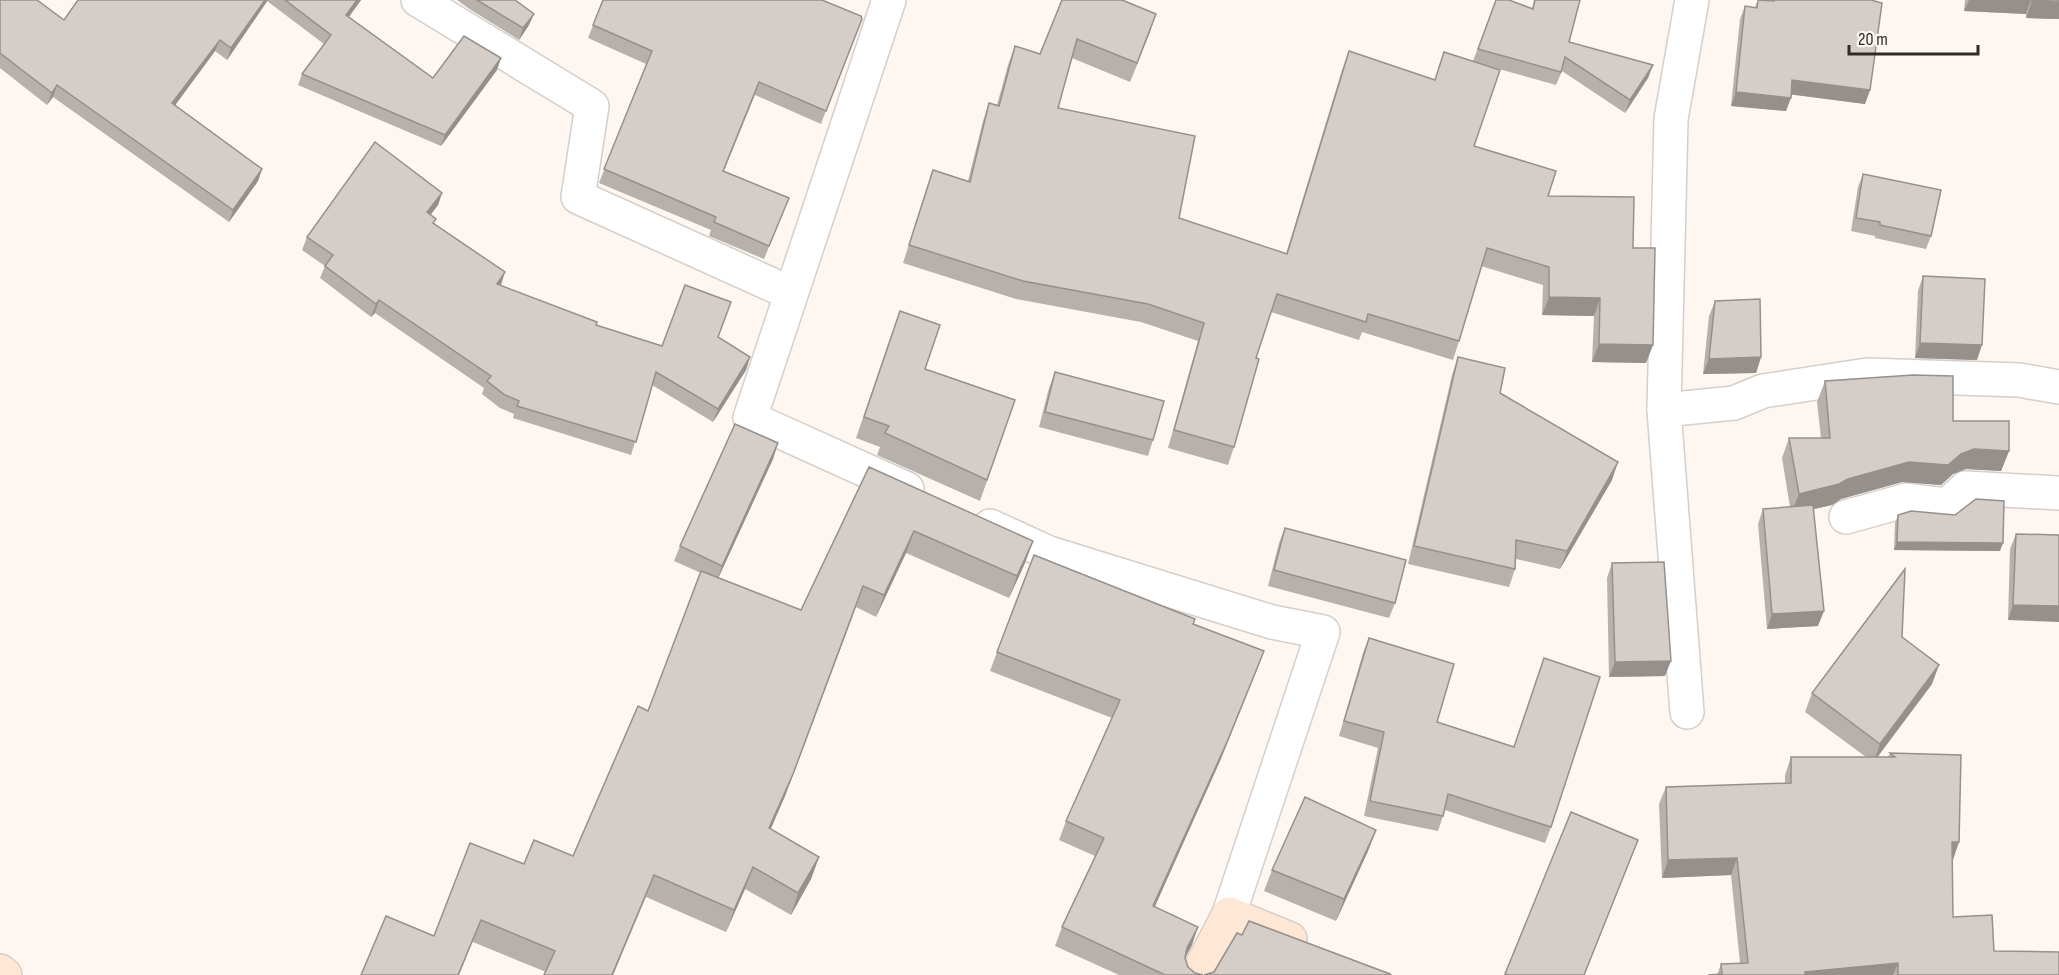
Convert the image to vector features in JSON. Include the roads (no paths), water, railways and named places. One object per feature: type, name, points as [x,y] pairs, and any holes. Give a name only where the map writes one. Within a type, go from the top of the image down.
[{"type":"street","points":[[418,0],[592,106],[578,197],[790,293]]},
{"type":"street","points":[[889,0],[750,418],[930,499]]},
{"type":"street","points":[[1687,712],[1664,410],[1671,119],[1692,0]]},
{"type":"street","points":[[1664,410],[1734,403],[1763,391],[1867,375],[2019,380],[2059,387]]},
{"type":"street","points":[[1846,517],[1907,500],[1947,505],[1966,488],[2059,493]]},
{"type":"street","points":[[962,514],[1049,553],[1272,622],[1323,632],[1229,914],[1197,975]]},
{"type":"street","points":[[1229,914],[1322,951]]},
{"type":"street","points":[[0,971],[5,975]]}]
